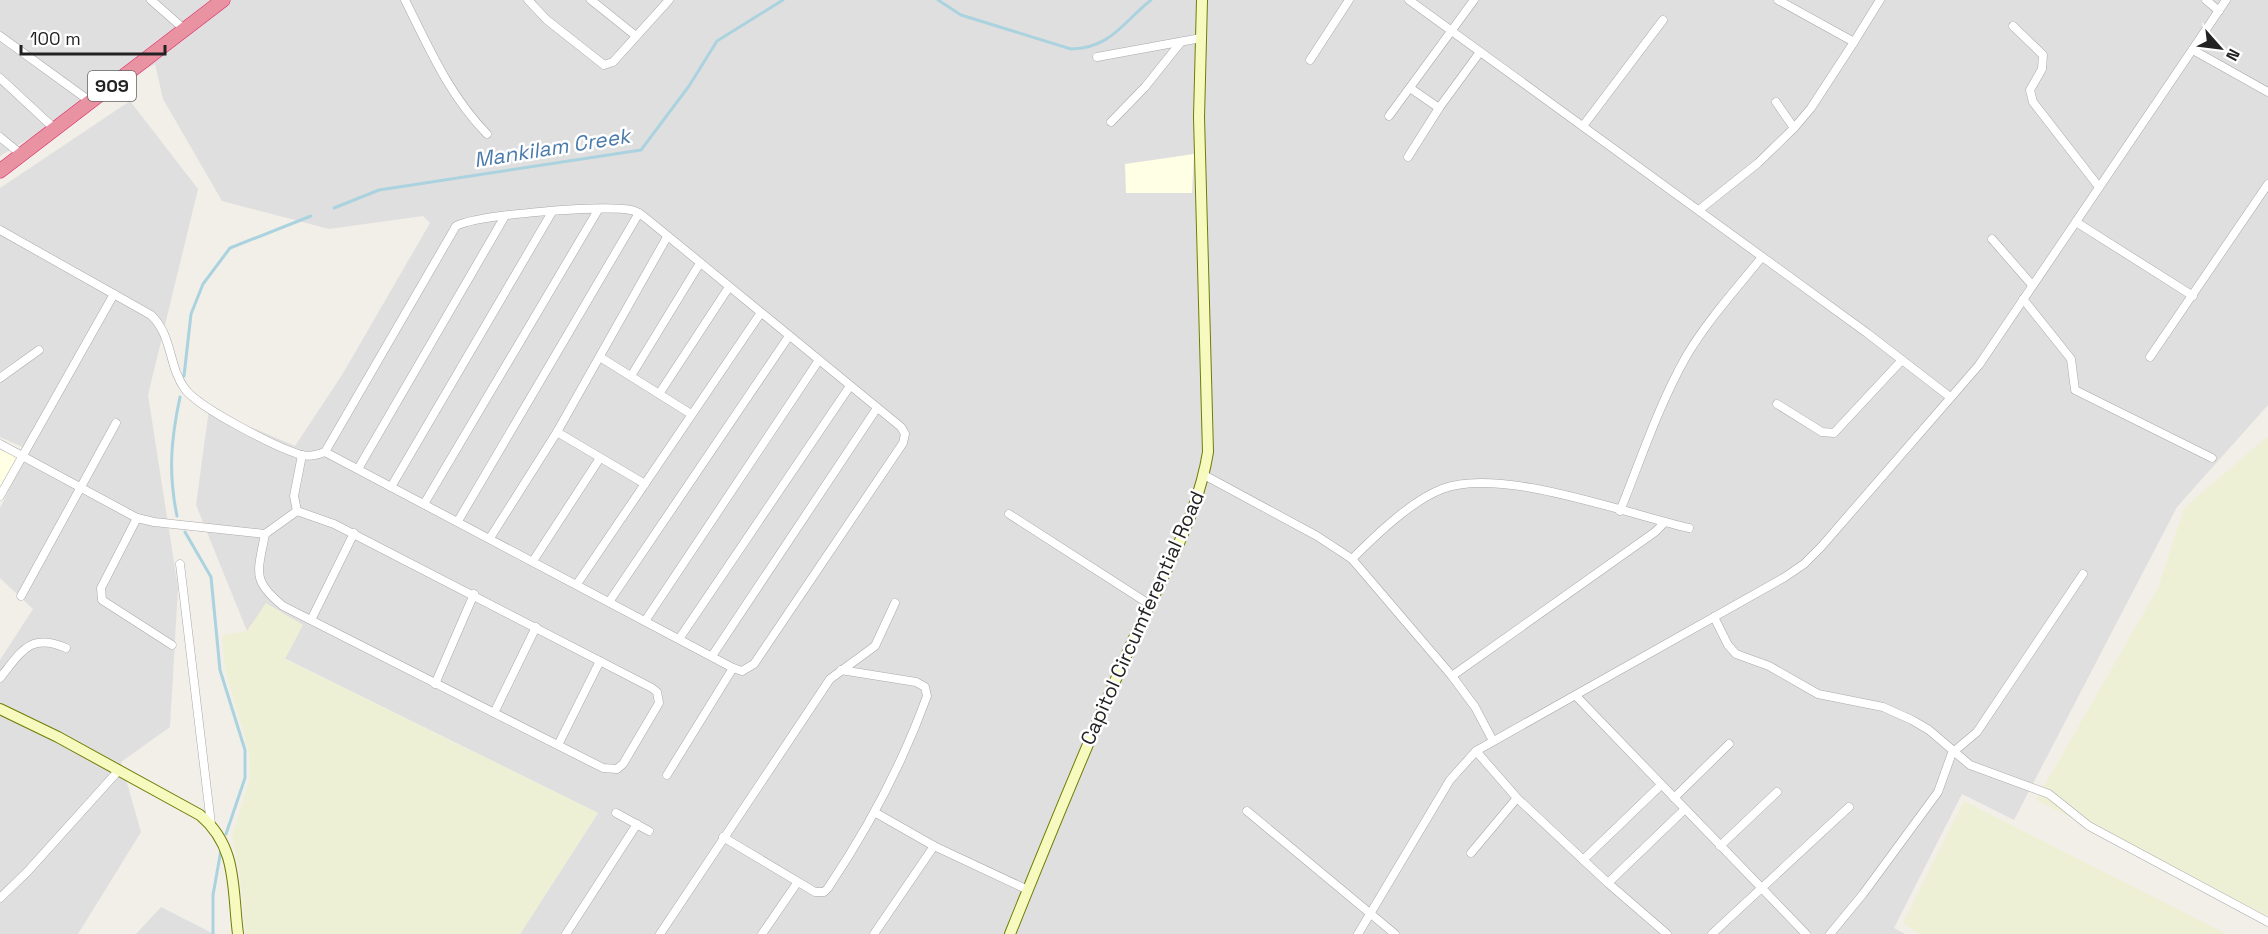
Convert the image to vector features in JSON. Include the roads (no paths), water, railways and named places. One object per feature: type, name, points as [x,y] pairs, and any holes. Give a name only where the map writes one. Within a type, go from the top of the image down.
[{"type":"highway","name":"909","points":[[0,171],[223,0]]},
{"type":"main road","name":"Capitol Circumferential Road","points":[[1010,934],[1072,776],[1186,526],[1204,476],[1208,452],[1200,193],[1202,0]]},
{"type":"main road","points":[[2,713],[119,770],[200,815],[211,824],[228,852],[238,934]]},
{"type":"street","points":[[152,0],[184,29]]},
{"type":"street","points":[[405,0],[447,83],[459,102],[487,134]]},
{"type":"street","points":[[528,0],[547,20],[604,65],[613,62],[664,1]]},
{"type":"street","points":[[591,0],[636,36]]},
{"type":"street","points":[[1310,60],[1349,0]]},
{"type":"street","points":[[1409,0],[1699,210],[1950,397]]},
{"type":"street","points":[[1389,116],[1474,0]]},
{"type":"street","points":[[1778,0],[1854,42]]},
{"type":"street","points":[[1699,210],[1758,163],[1794,128],[1830,80],[1880,0]]},
{"type":"street","points":[[2206,0],[2218,11]]},
{"type":"street","points":[[1358,934],[1450,780],[1476,752],[1804,564],[1979,364],[2226,0]]},
{"type":"street","points":[[1583,126],[1663,20]]},
{"type":"street","points":[[2013,26],[2043,55],[2042,69],[2030,90],[2033,102],[2100,188]]},
{"type":"street","points":[[0,36],[91,102]]},
{"type":"street","points":[[1097,57],[1201,38]]},
{"type":"street","points":[[1111,122],[1145,87],[1181,42]]},
{"type":"street","points":[[2193,50],[2268,92]]},
{"type":"street","points":[[1408,157],[1439,108],[1480,52]]},
{"type":"street","points":[[0,78],[56,130]]},
{"type":"street","points":[[1410,88],[1439,108]]},
{"type":"street","points":[[1776,102],[1794,128]]},
{"type":"street","points":[[0,137],[22,155]]},
{"type":"street","points":[[2150,357],[2268,184]]},
{"type":"street","points":[[0,230],[151,315],[166,334],[178,377],[192,396],[249,431],[302,455],[313,456],[325,452],[452,231],[463,223],[505,216],[622,209],[639,213],[903,430],[903,443],[754,664],[742,671],[325,452]]},
{"type":"street","points":[[424,504],[598,210]]},
{"type":"street","points":[[391,487],[552,212]]},
{"type":"street","points":[[458,521],[639,213]]},
{"type":"street","points":[[358,470],[505,216]]},
{"type":"street","points":[[2076,222],[2193,296]]},
{"type":"street","points":[[490,538],[557,432],[667,237]]},
{"type":"street","points":[[1992,239],[2032,285]]},
{"type":"street","points":[[1620,511],[1655,422],[1686,357],[1703,330],[1762,257]]},
{"type":"street","points":[[631,376],[700,263]]},
{"type":"street","points":[[659,394],[729,287]]},
{"type":"street","points":[[0,496],[114,294]]},
{"type":"street","points":[[2023,299],[2071,359],[2075,390],[2212,458]]},
{"type":"street","points":[[577,584],[760,314]]},
{"type":"street","points":[[609,602],[789,336]]},
{"type":"street","points":[[0,378],[39,350]]},
{"type":"street","points":[[600,357],[691,414]]},
{"type":"street","points":[[645,621],[819,360]]},
{"type":"street","points":[[1777,404],[1822,432],[1834,433],[1902,360]]},
{"type":"street","points":[[680,639],[849,386]]},
{"type":"street","points":[[712,656],[877,408]]},
{"type":"street","points":[[21,596],[116,423]]},
{"type":"street","points":[[557,432],[645,484]]},
{"type":"street","points":[[0,444],[137,518],[168,525],[220,528],[265,534],[297,511]]},
{"type":"street","points":[[297,511],[294,496],[302,455]]},
{"type":"street","points":[[533,561],[600,458]]},
{"type":"street","points":[[1204,476],[1317,536],[1352,559],[1452,676],[1475,707],[1493,741]]},
{"type":"street","points":[[1352,559],[1392,522],[1434,493],[1452,485],[1512,484],[1689,528]]},
{"type":"street","points":[[265,534],[259,570],[263,589],[283,606],[603,768],[617,769],[623,764],[659,703],[657,692],[474,594],[354,534],[297,511]]},
{"type":"street","points":[[1009,514],[1149,604]]},
{"type":"street","points":[[137,518],[101,588],[102,600],[172,645]]},
{"type":"street","points":[[1452,676],[1664,523]]},
{"type":"street","points":[[311,620],[354,534]]},
{"type":"street","points":[[180,564],[211,824]]},
{"type":"street","points":[[1830,934],[1863,894],[1938,792],[1952,753],[1977,732],[2083,574]]},
{"type":"street","points":[[435,684],[474,594]]},
{"type":"street","points":[[660,934],[821,691],[841,670],[857,662],[875,646],[895,603]]},
{"type":"street","points":[[1714,617],[1736,654],[1768,666],[1818,694],[1883,707],[1894,712],[1929,730],[1952,753],[1985,772],[2049,794],[2075,816],[2108,837],[2268,922]]},
{"type":"street","points":[[494,713],[536,627]]},
{"type":"street","points":[[0,678],[23,649],[30,644],[49,640],[66,648]]},
{"type":"street","points":[[558,745],[600,661]]},
{"type":"street","points":[[667,774],[733,668]]},
{"type":"street","points":[[723,837],[797,883],[815,892],[824,892],[876,813],[898,771],[927,692],[916,681],[841,670]]},
{"type":"street","points":[[1576,696],[1806,934]]},
{"type":"street","points":[[1674,798],[1730,744]]},
{"type":"street","points":[[1476,752],[1517,798],[1608,883],[1667,934]]},
{"type":"street","points":[[0,898],[28,871],[119,770]]},
{"type":"street","points":[[1583,860],[1661,784]]},
{"type":"street","points":[[1720,846],[1777,792]]},
{"type":"street","points":[[1471,853],[1517,798]]},
{"type":"street","points":[[1717,933],[1849,807]]},
{"type":"street","points":[[1608,883],[1685,809]]},
{"type":"street","points":[[1247,811],[1395,934]]},
{"type":"street","points":[[616,813],[649,831]]},
{"type":"street","points":[[876,813],[934,846],[1028,890]]},
{"type":"street","points":[[566,934],[637,824]]},
{"type":"street","points":[[874,934],[934,846]]},
{"type":"street","points":[[762,934],[797,883]]},
{"type":"waterway","name":"Mankilam Creek","points":[[334,208],[379,190],[641,150],[689,86],[717,41],[783,0]]},
{"type":"waterway","name":"Mankilam Creek","points":[[938,0],[961,15],[1071,49],[1085,48],[1106,39],[1151,0]]},
{"type":"waterway","name":"Mankilam Creek","points":[[184,376],[191,314],[203,284],[230,248],[311,216]]},
{"type":"waterway","name":"Mankilam Creek","points":[[177,516],[172,485],[172,456],[174,427],[180,397]]},
{"type":"waterway","name":"Mankilam Creek","points":[[185,532],[211,577],[220,670],[245,750],[245,778],[226,834]]},
{"type":"waterway","name":"Mankilam Creek","points":[[213,934],[213,895],[221,850]]}]
